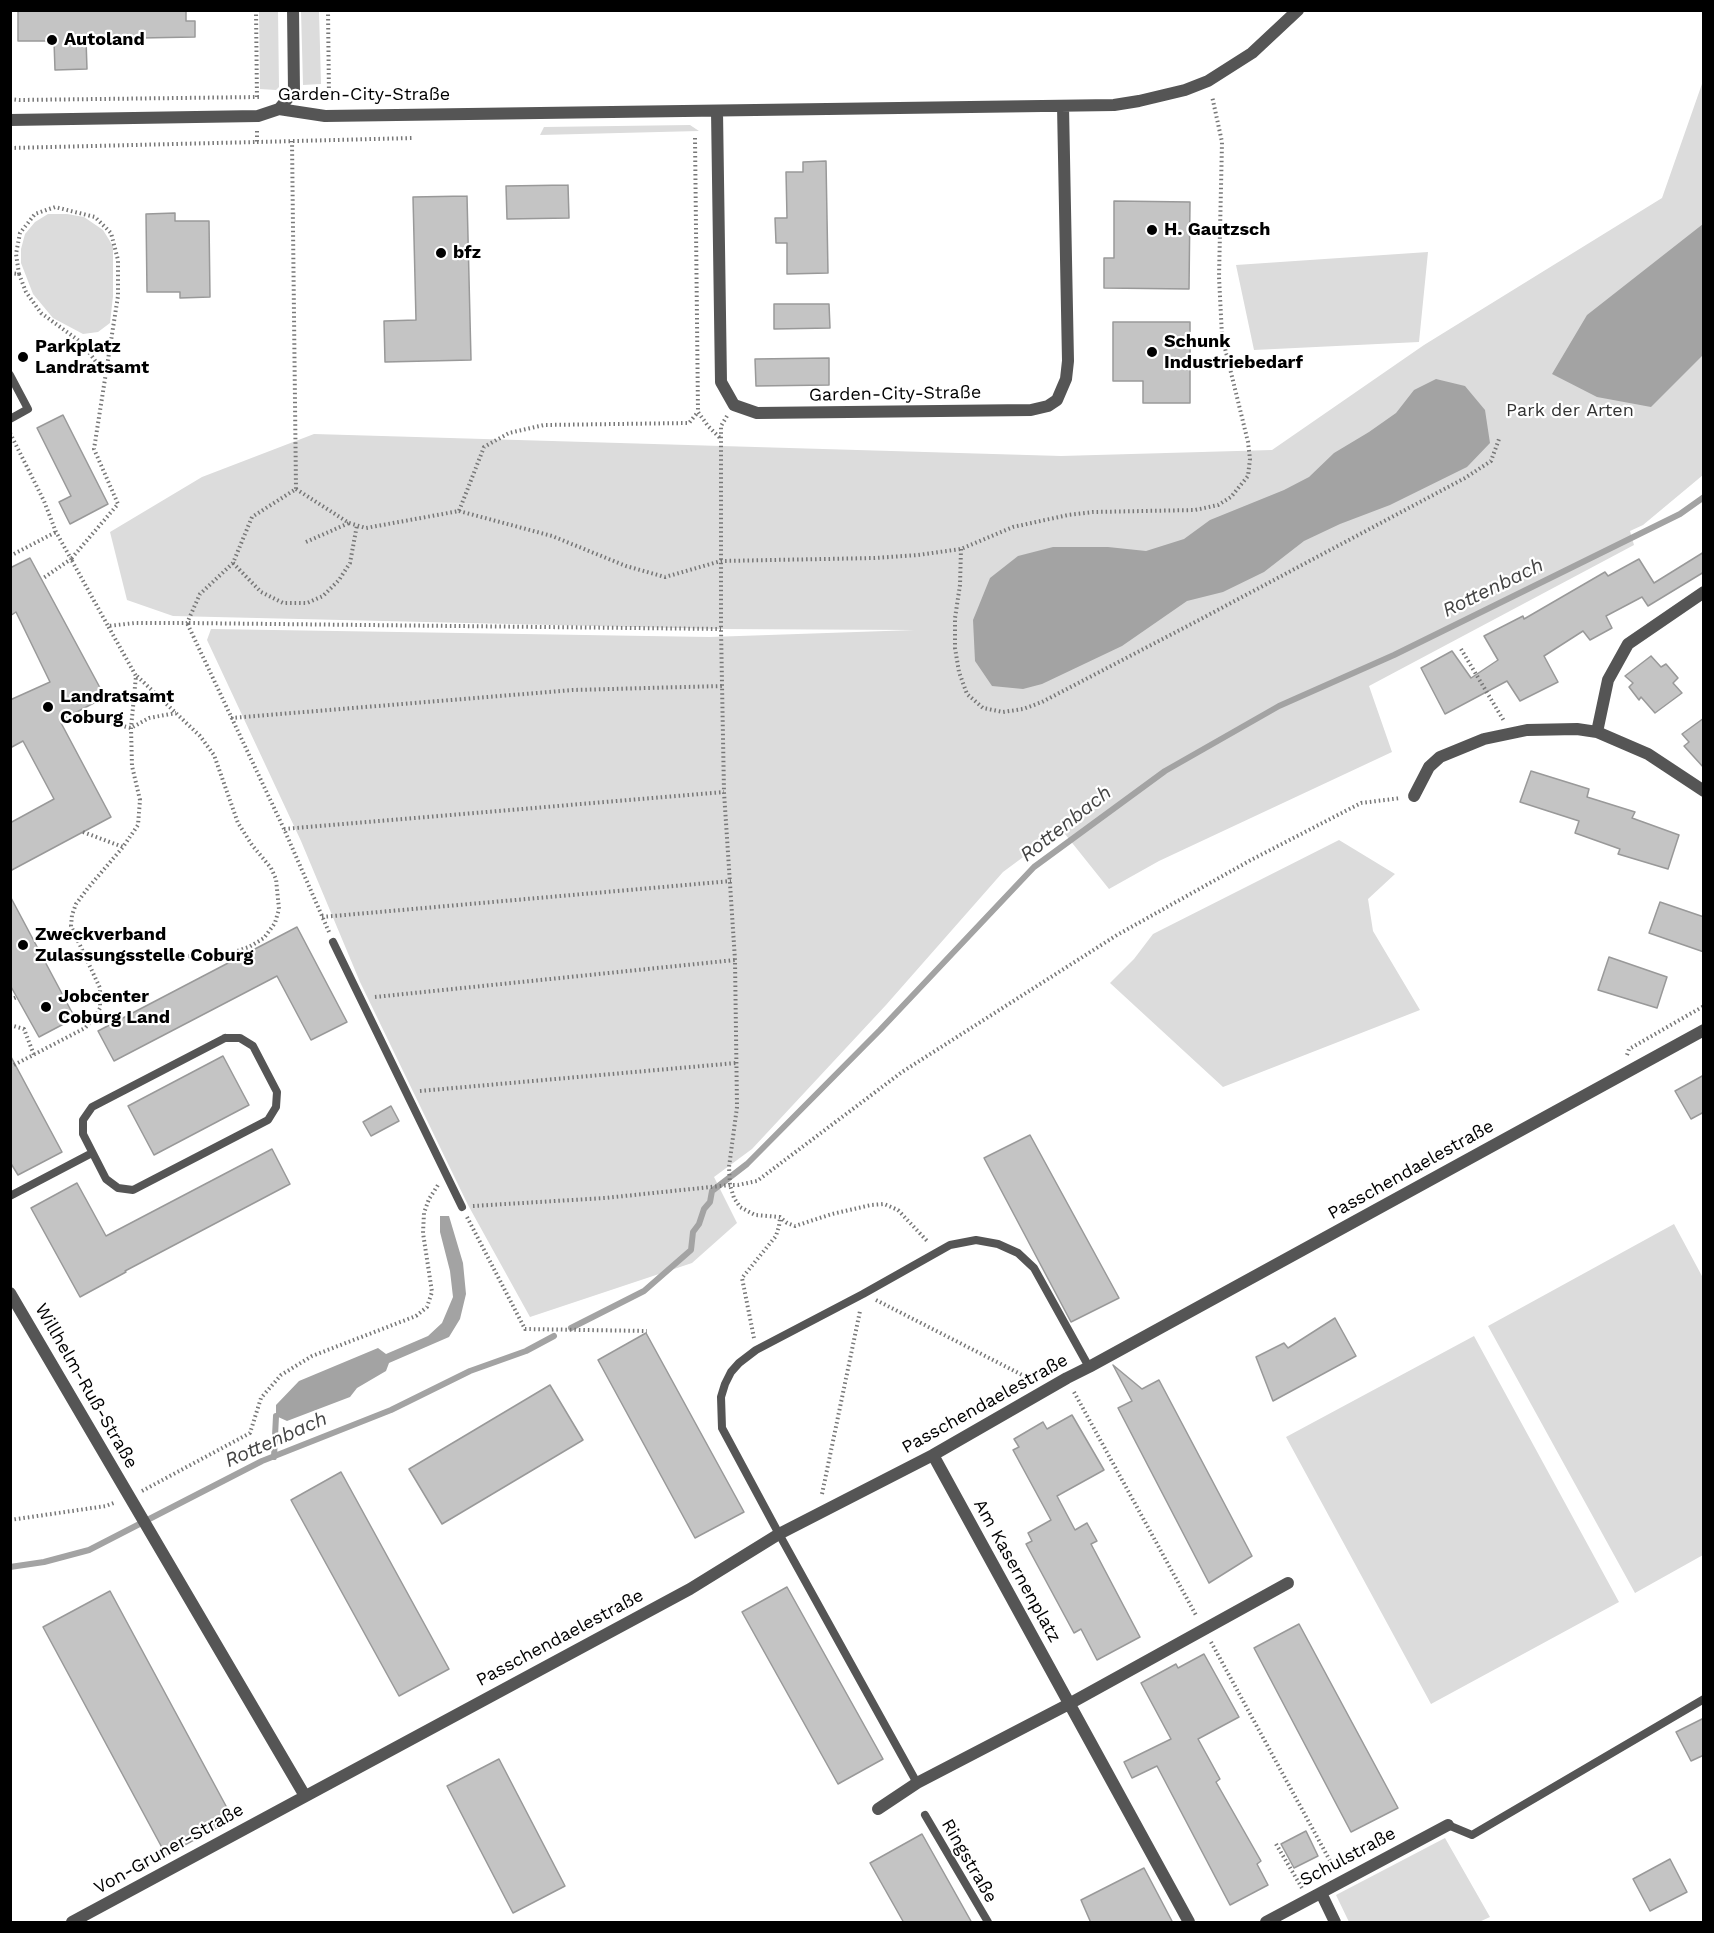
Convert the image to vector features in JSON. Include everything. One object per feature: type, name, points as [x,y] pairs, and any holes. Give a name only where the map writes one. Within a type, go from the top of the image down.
[{"type":"street","points":[[279,109],[294,91],[293,10]]},
{"type":"street","name":"Garden-City-Straße","points":[[10,120],[258,116],[279,109],[325,116],[1114,105],[1185,90],[1208,81],[1252,53],[1298,10]]},
{"type":"street","name":"Garden-City-Straße","points":[[734,405],[757,413],[1031,410],[1048,406],[1057,400],[1066,379],[1068,361],[1063,105]]},
{"type":"street","points":[[717,111],[720,382],[734,405]]},
{"type":"street","points":[[1597,732],[1608,680],[1628,644],[1704,592]]},
{"type":"street","points":[[1414,796],[1429,767],[1440,757],[1484,739],[1527,730],[1577,729],[1597,732],[1648,754],[1704,791]]},
{"type":"street","name":"Passchendaelestraße","points":[[284,1808],[690,1589],[778,1534],[933,1455],[1042,1391],[1704,1030]]},
{"type":"street","name":"Willhelm-Ruß-Straße","points":[[10,1293],[305,1796]]},
{"type":"street","name":"Am Kasernenplatz","points":[[933,1455],[1189,1923]]},
{"type":"street","points":[[878,1809],[916,1783],[1069,1704],[1288,1583]]},
{"type":"street","name":"Von-Gruner-Straße","points":[[72,1923],[284,1808]]},
{"type":"street","name":"Schulstraße","points":[[1266,1923],[1448,1825]]},
{"type":"street","points":[[1321,1893],[1335,1923]]},
{"type":"lane","points":[[10,375],[28,409],[10,418]]},
{"type":"lane","points":[[333,942],[462,1207]]},
{"type":"lane","points":[[225,1038],[240,1038],[253,1046],[277,1092],[276,1107],[268,1120],[133,1190],[118,1188],[106,1179],[92,1153],[83,1134],[83,1120],[92,1107],[225,1038]]},
{"type":"lane","points":[[10,1196],[92,1153]]},
{"type":"lane","points":[[916,1783],[722,1428],[721,1398],[725,1384],[739,1363],[756,1350],[950,1245],[976,1240],[998,1244],[1018,1253],[1034,1269],[1089,1367]]},
{"type":"lane","points":[[1448,1825],[1472,1835],[1704,1699]]},
{"type":"lane","name":"Ringstraße","points":[[925,1815],[988,1923]]},
{"type":"path","points":[[325,116],[329,97],[328,10]]},
{"type":"path","points":[[296,489],[349,523],[366,528],[459,511],[552,536],[626,566],[665,577],[721,561],[918,555],[961,549],[1013,527],[1068,515],[1093,512],[1196,510],[1218,505],[1231,497],[1248,476],[1250,459],[1248,442],[1222,336],[1219,277],[1222,142],[1208,81]]},
{"type":"path","points":[[294,91],[329,97]]},
{"type":"path","points":[[10,99],[257,98],[266,96]]},
{"type":"path","points":[[257,142],[413,138]]},
{"type":"path","points":[[694,138],[698,412],[720,438]]},
{"type":"path","points":[[292,141],[296,489]]},
{"type":"path","points":[[42,579],[71,559],[118,504],[94,449],[106,375],[118,296],[118,260],[111,233],[95,217],[55,207],[35,214],[20,233],[16,254],[19,274],[26,292],[41,312],[82,343],[106,375]]},
{"type":"path","points":[[10,273],[19,274]]},
{"type":"path","points":[[734,405],[721,426],[720,438],[724,792],[735,960],[736,1107],[729,1167],[730,1185],[740,1207],[755,1215],[780,1217],[795,1226],[832,1214],[884,1204],[898,1210],[936,1252]]},
{"type":"path","points":[[459,511],[484,447],[509,433],[544,425],[689,423],[698,412]]},
{"type":"path","points":[[10,433],[44,501],[56,532],[136,675],[200,736],[214,755],[238,823],[271,868],[276,879],[279,909],[275,923],[264,938],[249,947],[231,953],[180,957],[85,956]]},
{"type":"path","points":[[961,549],[960,585],[955,618],[955,648],[959,672],[967,694],[983,708],[1003,712],[1023,709],[1042,702],[1199,620],[1465,478],[1491,461],[1499,439]]},
{"type":"path","points":[[296,489],[252,517],[233,563],[200,594],[187,623],[284,830],[333,942]]},
{"type":"path","points":[[306,542],[349,523]]},
{"type":"path","points":[[233,563],[261,592],[283,603],[307,603],[323,596],[339,580],[350,563],[357,525]]},
{"type":"path","points":[[10,556],[56,532]]},
{"type":"path","points":[[108,626],[135,623],[187,623],[721,629]]},
{"type":"path","points":[[1461,649],[1511,734]]},
{"type":"path","points":[[10,1067],[86,1028],[100,1008],[100,988],[71,926],[72,915],[76,904],[138,825],[140,800],[132,766],[131,728],[136,675]]},
{"type":"path","points":[[231,718],[573,690],[722,686]]},
{"type":"path","points":[[72,714],[131,728],[149,718],[177,713]]},
{"type":"path","points":[[284,830],[724,792]]},
{"type":"path","points":[[647,1331],[525,1329],[462,1207],[605,1198],[738,1185],[757,1181],[902,1072],[1117,934],[1251,860],[1361,803],[1414,796]]},
{"type":"path","points":[[83,832],[123,847]]},
{"type":"path","points":[[322,917],[731,881]]},
{"type":"path","points":[[359,999],[735,960]]},
{"type":"path","points":[[10,1000],[17,997]]},
{"type":"path","points":[[10,1025],[24,1029],[34,1055]]},
{"type":"path","points":[[405,1092],[736,1063]]},
{"type":"path","points":[[10,1521],[106,1506],[129,1498],[250,1433],[261,1398],[281,1374],[312,1356],[416,1316],[427,1307],[432,1292],[423,1233],[424,1213],[429,1199],[446,1175]]},
{"type":"path","points":[[756,1350],[742,1278],[776,1236],[780,1217]]},
{"type":"path","points":[[818,1513],[863,1294],[1038,1383],[1042,1391]]},
{"type":"path","points":[[1276,1844],[1308,1899]]},
{"type":"green space","points":[[259,11],[278,11],[279,87],[276,90],[260,89]]},
{"type":"green space","points":[[301,11],[319,11],[321,84],[303,85]]},
{"type":"green space","name":"Park der Arten","points":[[1703,81],[1703,475],[1643,525],[1630,531],[1634,545],[1369,686],[1392,752],[1159,861],[1109,889],[1061,829],[1003,872],[886,1005],[752,1149],[714,1177],[737,1223],[692,1263],[530,1317],[468,1205],[360,982],[301,841],[207,640],[211,629],[710,637],[915,630],[721,629],[173,616],[127,600],[110,532],[202,477],[314,434],[1061,456],[1272,450],[1424,345],[1662,198]]},
{"type":"green space","points":[[690,125],[699,131],[540,135],[544,127]]},
{"type":"green space","points":[[48,214],[84,217],[103,230],[113,246],[113,296],[110,323],[98,332],[83,334],[53,318],[33,294],[21,263],[21,249],[25,234],[35,222]]},
{"type":"green space","points":[[1428,252],[1419,342],[1254,350],[1236,265]]},
{"type":"green space","points":[[1339,840],[1395,874],[1368,899],[1373,931],[1420,1010],[1223,1087],[1110,983],[1134,959],[1153,934]]},
{"type":"green space","points":[[1674,1224],[1703,1278],[1703,1555],[1635,1593],[1488,1326]]},
{"type":"green space","points":[[1474,1336],[1619,1602],[1431,1704],[1286,1437]]},
{"type":"green space","points":[[1445,1838],[1490,1917],[1479,1922],[1349,1922],[1336,1895]]},
{"type":"shaded area","points":[[1703,224],[1703,355],[1651,407],[1597,397],[1552,374],[1587,315]]},
{"type":"shaded area","points":[[1436,379],[1465,386],[1485,410],[1490,443],[1467,467],[1390,505],[1304,541],[1264,572],[1223,592],[1187,601],[1122,646],[1042,684],[1023,689],[992,686],[975,661],[973,620],[990,578],[1018,556],[1053,547],[1108,547],[1146,551],[1184,539],[1210,520],[1284,490],[1309,477],[1334,453],[1396,413],[1414,390]]},
{"type":"shaded area","points":[[440,1216],[449,1216],[463,1263],[466,1294],[460,1319],[449,1337],[389,1363],[386,1371],[357,1388],[350,1397],[287,1421],[276,1416],[276,1405],[299,1381],[378,1348],[386,1354],[428,1336],[442,1323],[453,1297],[450,1271],[440,1232]]},
{"type":"building","name":"Autoland","points":[[18,10],[186,10],[186,21],[195,21],[195,37],[86,39],[87,69],[55,70],[54,41],[18,41]]},
{"type":"building","points":[[826,161],[828,273],[787,274],[787,243],[776,243],[775,218],[787,218],[786,172],[803,172],[803,162]]},
{"type":"building","points":[[568,185],[569,218],[507,219],[506,186]]},
{"type":"building","points":[[467,196],[471,360],[385,362],[384,321],[416,320],[413,197]]},
{"type":"building","name":"H. Gautzsch","points":[[1114,201],[1190,202],[1189,289],[1104,288],[1104,258],[1114,258]]},
{"type":"building","points":[[175,213],[175,221],[209,221],[210,297],[180,298],[180,292],[147,292],[146,214]]},
{"type":"building","points":[[774,304],[829,304],[830,328],[774,329]]},
{"type":"building","name":"Schunk Industriebedarf","points":[[1113,322],[1190,322],[1190,403],[1143,403],[1143,381],[1113,381]]},
{"type":"building","points":[[829,358],[829,385],[756,386],[755,359]]},
{"type":"building","points":[[63,415],[108,504],[70,524],[59,502],[71,496],[37,428]]},
{"type":"building","points":[[1704,552],[1704,572],[1648,606],[1642,597],[1606,616],[1612,628],[1590,640],[1583,631],[1544,656],[1558,682],[1520,701],[1507,681],[1445,714],[1421,668],[1452,651],[1471,678],[1498,660],[1484,636],[1523,616],[1524,619],[1605,572],[1608,576],[1639,559],[1654,583]]},
{"type":"building","name":"Landratsamt Coburg","points":[[30,558],[105,697],[60,721],[111,817],[10,871],[10,823],[54,799],[23,741],[10,748],[10,700],[50,682],[16,612],[10,616],[10,568]]},
{"type":"building","points":[[1651,656],[1661,667],[1666,664],[1678,678],[1673,683],[1682,693],[1655,713],[1641,697],[1639,700],[1629,687],[1633,683],[1625,676]]},
{"type":"building","points":[[1704,718],[1704,768],[1684,746],[1689,742],[1682,734]]},
{"type":"building","points":[[1531,771],[1589,789],[1587,797],[1635,812],[1632,818],[1679,835],[1668,869],[1618,854],[1620,849],[1575,833],[1579,821],[1520,802]]},
{"type":"building","points":[[10,896],[75,1018],[39,1037],[10,985]]},
{"type":"building","points":[[1660,902],[1704,917],[1704,952],[1649,933]]},
{"type":"building","points":[[297,927],[347,1022],[311,1040],[277,976],[114,1061],[98,1031]]},
{"type":"building","points":[[1609,957],[1667,977],[1657,1008],[1598,990]]},
{"type":"building","points":[[10,1055],[62,1152],[18,1175],[10,1162]]},
{"type":"building","points":[[223,1056],[249,1105],[154,1155],[128,1106]]},
{"type":"building","points":[[1704,1075],[1704,1112],[1691,1119],[1675,1091]]},
{"type":"building","points":[[391,1106],[399,1121],[371,1136],[363,1122]]},
{"type":"building","points":[[1030,1135],[1119,1298],[1071,1322],[984,1158]]},
{"type":"building","points":[[272,1149],[290,1184],[80,1297],[31,1208],[77,1183],[106,1236]]},
{"type":"building","points":[[1335,1318],[1356,1356],[1273,1401],[1256,1357],[1284,1343],[1288,1348]]},
{"type":"building","points":[[646,1333],[744,1512],[695,1538],[598,1360]]},
{"type":"building","points":[[1113,1365],[1142,1389],[1159,1380],[1252,1556],[1209,1583],[1118,1408],[1132,1401]]},
{"type":"building","points":[[550,1385],[583,1440],[442,1524],[409,1469]]},
{"type":"building","points":[[1072,1415],[1104,1470],[1057,1496],[1075,1530],[1087,1523],[1097,1541],[1091,1544],[1140,1637],[1097,1660],[1081,1629],[1074,1633],[1026,1544],[1032,1541],[1028,1533],[1051,1520],[1013,1450],[1019,1447],[1014,1439],[1043,1422],[1047,1429]]},
{"type":"building","points":[[341,1472],[449,1669],[399,1696],[291,1500]]},
{"type":"building","points":[[787,1587],[883,1759],[838,1784],[742,1612]]},
{"type":"building","points":[[110,1591],[233,1819],[166,1855],[43,1627]]},
{"type":"building","points":[[1299,1624],[1398,1808],[1351,1832],[1254,1648]]},
{"type":"building","points":[[1204,1654],[1239,1717],[1198,1739],[1220,1779],[1216,1782],[1261,1861],[1257,1864],[1268,1885],[1230,1905],[1157,1766],[1132,1778],[1124,1762],[1171,1739],[1141,1683],[1176,1664],[1178,1668]]},
{"type":"building","points":[[1704,1718],[1704,1755],[1691,1761],[1676,1732]]},
{"type":"building","points":[[499,1759],[565,1886],[513,1913],[447,1786]]},
{"type":"building","points":[[1306,1831],[1318,1856],[1294,1868],[1281,1844]]},
{"type":"building","points":[[922,1834],[972,1923],[904,1923],[870,1863]]},
{"type":"building","points":[[1670,1859],[1687,1892],[1650,1911],[1633,1879]]},
{"type":"building","points":[[1144,1868],[1173,1923],[1091,1923],[1081,1900]]},
{"type":"waterway","name":"Rottenbach","points":[[571,1328],[644,1291],[691,1250],[693,1232],[710,1202],[712,1191],[747,1164],[880,1030],[1034,867],[1165,771],[1279,706],[1394,655],[1680,514],[1704,497]]},
{"type":"waterway","name":"Rottenbach","points":[[10,1567],[44,1562],[89,1550],[262,1461],[391,1410],[470,1371],[526,1351],[554,1336]]},
{"type":"waterway","points":[[274,1457],[276,1416]]},
{"type":"place","name":"Autoland","points":[[52,40]]},
{"type":"place","name":"H. Gautzsch","points":[[1152,230]]},
{"type":"place","name":"bfz","points":[[441,253]]},
{"type":"place","name":"Schunk Industriebedarf","points":[[1152,352]]},
{"type":"place","name":"Parkplatz Landratsamt","points":[[23,357]]},
{"type":"place","name":"Landratsamt Coburg","points":[[48,707]]},
{"type":"place","name":"Zweckverband Zulassungsstelle Coburg","points":[[23,945]]},
{"type":"place","name":"Jobcenter Coburg Land","points":[[46,1007]]}]
